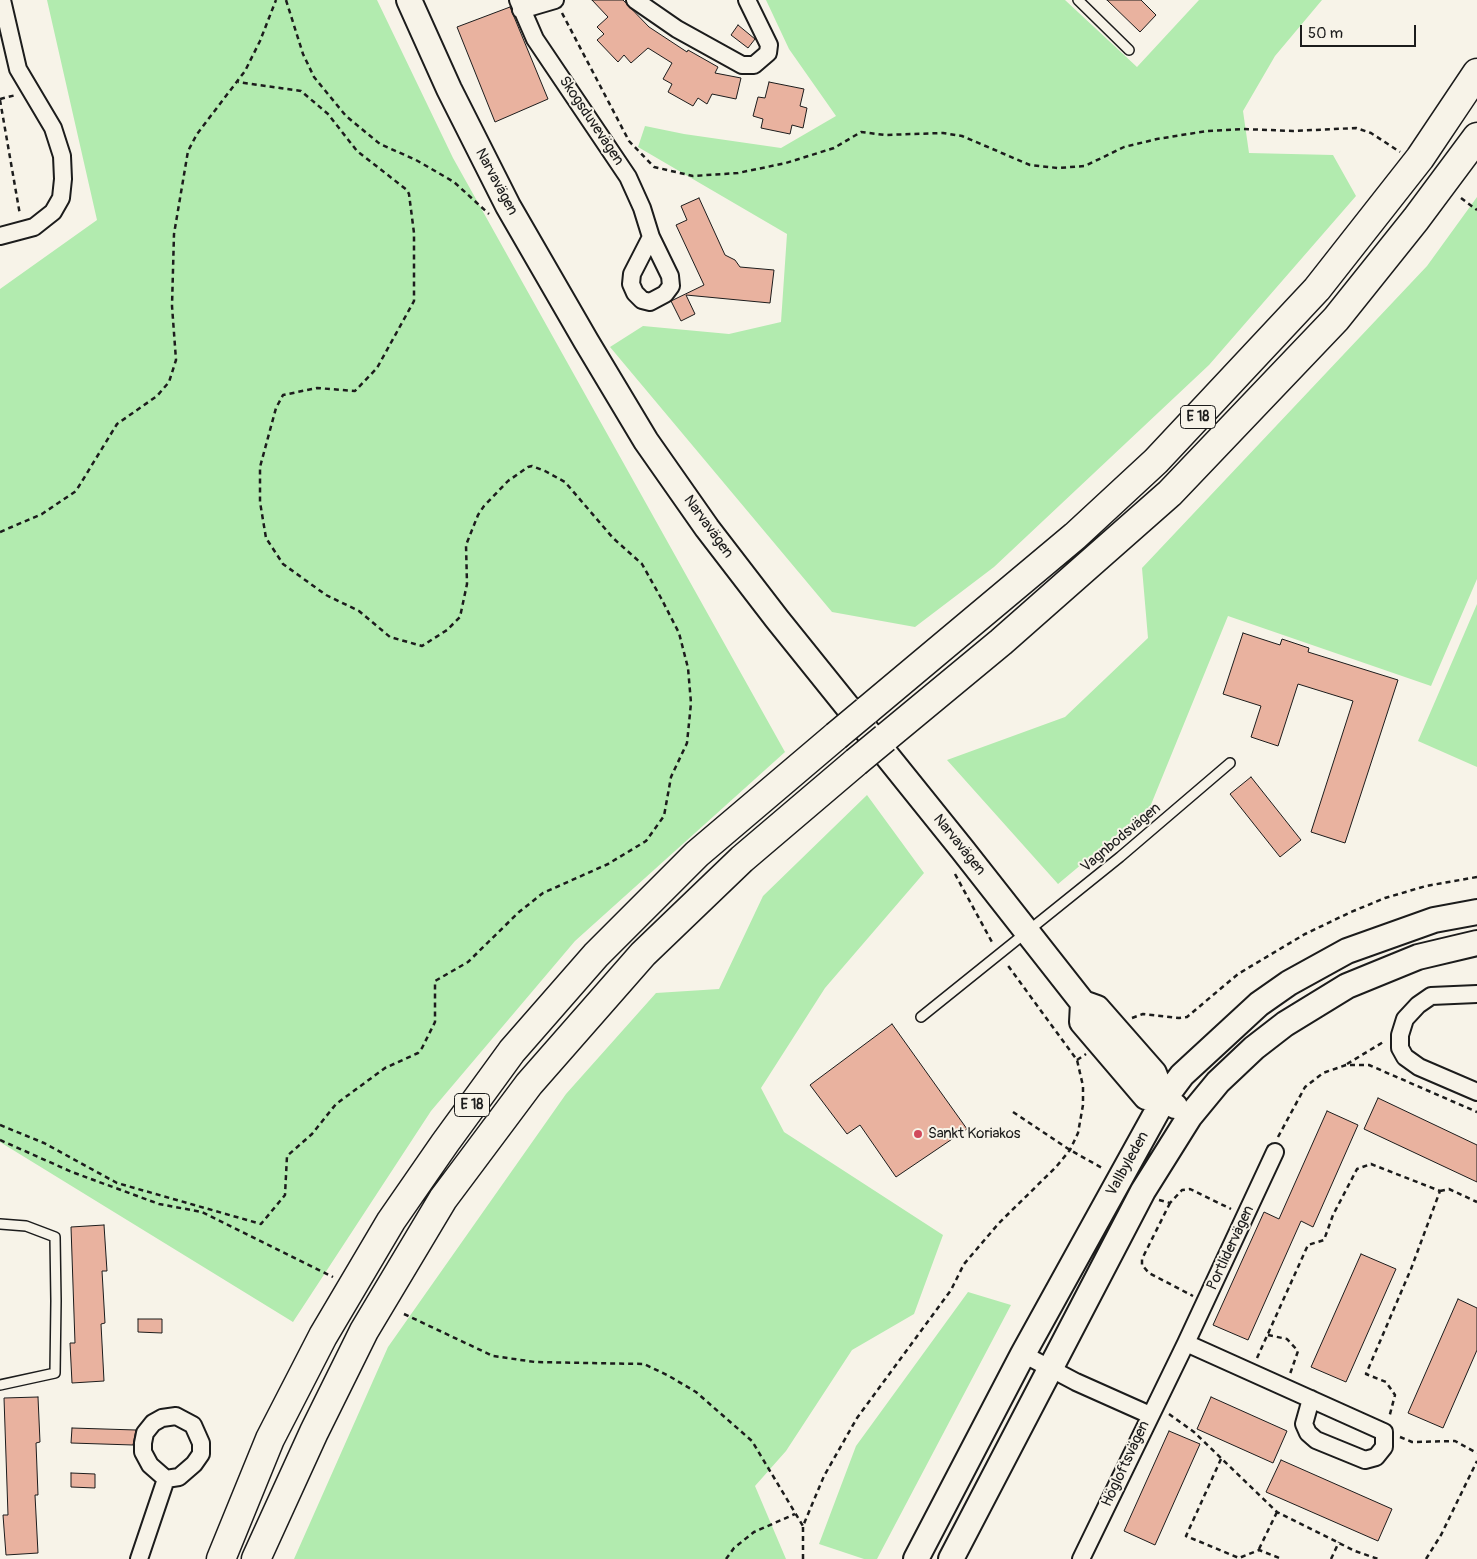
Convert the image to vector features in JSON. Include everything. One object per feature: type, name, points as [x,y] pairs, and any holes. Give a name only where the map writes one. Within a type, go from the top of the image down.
[{"type":"highway","name":"E 18","points":[[221,1559],[270,1439],[323,1336],[391,1221],[445,1143],[507,1059],[596,955],[697,854],[1075,536],[1156,461],[1317,290],[1420,158],[1477,73]]},
{"type":"highway","name":"E 18","points":[[256,1559],[314,1432],[364,1331],[443,1199],[529,1084],[644,954],[742,859],[1002,642],[1170,493],[1336,319],[1416,219],[1477,137]]},
{"type":"main road","name":"Narvavägen","points":[[409,0],[449,89],[508,206],[646,441],[707,528],[777,619],[1083,1003],[1097,1008],[1143,1059],[1158,1079],[1164,1098]]},
{"type":"main road","name":"Vallbyleden","points":[[916,1559],[1023,1354],[1164,1098],[1182,1074],[1259,1004],[1289,983],[1347,950],[1434,920],[1477,912]]},
{"type":"main road","name":"Vallbyleden","points":[[951,1559],[1052,1369],[1143,1191],[1190,1116],[1218,1082],[1254,1048],[1285,1024],[1331,996],[1384,969],[1418,957],[1477,943]]},
{"type":"main road","points":[[1083,1003],[1082,1022],[1146,1097],[1164,1098],[1190,1116]]},
{"type":"main road","points":[[1143,1059],[1167,1066],[1196,1062]]},
{"type":"street","points":[[0,236],[23,232],[34,227],[53,212],[61,198],[62,156],[53,128],[18,69],[2,0]]},
{"type":"street","points":[[635,0],[677,30],[742,65],[754,65],[768,53],[769,45],[748,0]]},
{"type":"street","name":"Skogsduvevägen","points":[[557,4],[520,5],[535,39],[628,177],[642,208],[651,237]]},
{"type":"street","points":[[1477,994],[1431,996],[1418,1005],[1404,1019],[1400,1048],[1405,1058],[1419,1067],[1477,1092]]},
{"type":"street","name":"Portlidervägen","points":[[1152,1411],[1186,1343],[1275,1152]]},
{"type":"street","points":[[1186,1343],[1285,1387],[1384,1432],[1384,1447],[1376,1457],[1365,1460],[1316,1440],[1308,1433],[1304,1424],[1311,1399]]},
{"type":"street","name":"Högloftsvägen","points":[[1023,1354],[1052,1369],[1152,1411],[1081,1559]]},
{"type":"street","points":[[139,1559],[166,1479]]},
{"type":"lane","points":[[1078,0],[1129,50]]},
{"type":"lane","name":"Vagnbodsvägen","points":[[921,1017],[1028,932],[1230,763]]},
{"type":"lane","points":[[0,1224],[26,1226],[55,1237],[56,1301],[55,1373],[0,1385]]},
{"type":"path","points":[[0,532],[42,514],[76,491],[118,424],[157,396],[169,382],[175,366],[176,354],[172,306],[174,234],[185,164],[196,134],[238,82],[260,42],[276,0]]},
{"type":"path","points":[[286,0],[303,54],[314,76],[346,116],[380,144],[422,163],[454,182],[491,216]]},
{"type":"path","points":[[557,4],[629,141],[654,167],[693,176],[738,172],[786,162],[834,148],[861,132],[885,135],[943,133],[962,136],[1030,165],[1058,168],[1084,166],[1124,148],[1157,139],[1207,131],[1243,129],[1293,131],[1356,128],[1371,133],[1403,154]]},
{"type":"path","points":[[0,1125],[44,1143],[117,1184],[261,1224],[285,1195],[287,1156],[312,1134],[336,1104],[386,1068],[418,1053],[422,1048],[435,1022],[435,981],[468,962],[519,912],[543,893],[608,864],[646,841],[664,816],[671,777],[687,742],[691,703],[688,668],[679,633],[661,598],[642,564],[613,538],[565,482],[545,471],[532,466],[528,468],[508,481],[484,506],[478,515],[466,545],[467,584],[460,617],[447,630],[422,646],[390,637],[359,611],[326,594],[283,564],[266,538],[260,502],[260,467],[278,403],[283,395],[317,388],[355,391],[377,368],[414,301],[414,233],[410,194],[357,151],[328,114],[301,91],[238,82]]},
{"type":"path","points":[[0,100],[23,232]]},
{"type":"path","points":[[1461,198],[1477,210]]},
{"type":"path","points":[[803,1559],[804,1526],[824,1476],[857,1418],[951,1290],[964,1264],[998,1222],[1056,1167],[1070,1150],[1080,1124],[1083,1086],[1077,1060],[983,930],[952,870]]},
{"type":"path","points":[[1117,1029],[1135,1016],[1142,1014],[1179,1018],[1187,1017],[1238,974],[1305,934],[1351,912],[1385,898],[1426,886],[1477,877]]},
{"type":"path","points":[[1275,1152],[1273,1147],[1305,1087],[1323,1073],[1346,1065],[1402,1031]]},
{"type":"path","points":[[1077,1060],[1099,1043]]},
{"type":"path","points":[[1346,1065],[1369,1065],[1477,1112]]},
{"type":"path","points":[[1013,1112],[1070,1150]]},
{"type":"path","points":[[0,1140],[72,1172],[159,1204],[202,1212],[340,1281]]},
{"type":"path","points":[[1251,1372],[1308,1245],[1324,1240],[1333,1215],[1357,1169],[1371,1164],[1440,1191],[1449,1189],[1477,1202]]},
{"type":"path","points":[[1440,1191],[1411,1270],[1366,1374],[1386,1382],[1396,1395],[1384,1432],[1412,1442],[1455,1441],[1477,1452]]},
{"type":"path","points":[[1170,1203],[1142,1259],[1142,1265],[1149,1274],[1205,1302]]},
{"type":"path","points":[[404,1314],[493,1356],[535,1362],[644,1364],[669,1376],[696,1392],[752,1441],[804,1526]]},
{"type":"path","points":[[1268,1335],[1287,1339],[1298,1351],[1285,1387]]},
{"type":"path","points":[[1152,1411],[1167,1413],[1194,1432],[1277,1512],[1378,1559]]},
{"type":"path","points":[[1222,1459],[1186,1536],[1239,1558],[1259,1550],[1277,1512]]},
{"type":"path","points":[[1426,1559],[1441,1534],[1477,1461]]},
{"type":"path","points":[[726,1559],[734,1548],[754,1532],[796,1514]]},
{"type":"path","points":[[1331,1559],[1339,1542]]},
{"type":"path","points":[[1259,1550],[1282,1559]]},
{"type":"green space","points":[[47,0],[377,0],[453,158],[785,752],[575,941],[431,1111],[293,1322],[0,1142],[0,289],[97,220]]},
{"type":"green space","points":[[766,0],[1065,0],[1137,67],[1199,0],[1322,0],[1275,56],[1243,111],[1249,153],[1333,155],[1356,196],[1209,365],[994,567],[915,627],[832,612],[610,347],[643,326],[729,334],[781,322],[787,234],[638,147],[645,126],[684,134],[781,148],[836,116],[789,49]]},
{"type":"green space","points":[[1477,197],[1477,579],[1431,686],[1228,616],[1150,807],[1058,884],[947,760],[1065,717],[1148,638],[1142,568],[1427,266]]},
{"type":"green space","points":[[1477,604],[1477,767],[1418,741]]},
{"type":"green space","points":[[867,795],[924,873],[825,988],[761,1088],[784,1132],[943,1235],[914,1314],[852,1350],[786,1451],[755,1486],[786,1559],[294,1559],[388,1347],[566,1094],[656,993],[719,989],[763,896]]},
{"type":"green space","points":[[968,1292],[1011,1305],[877,1559],[864,1559],[819,1544],[856,1446]]},
{"type":"building","points":[[592,0],[623,0],[649,27],[687,52],[688,50],[718,67],[715,73],[741,78],[736,99],[712,94],[707,104],[698,98],[693,106],[668,92],[672,84],[663,79],[672,63],[648,48],[631,63],[624,55],[618,62],[597,40],[604,34],[597,27],[608,17]]},
{"type":"building","points":[[1107,0],[1141,0],[1156,15],[1140,32]]},
{"type":"building","points":[[510,7],[548,99],[495,122],[457,27]]},
{"type":"building","points":[[738,25],[755,39],[748,48],[731,35]]},
{"type":"building","points":[[769,82],[804,89],[800,106],[807,108],[803,128],[792,125],[790,134],[761,128],[763,119],[753,116],[758,97],[765,98]]},
{"type":"building","points":[[699,198],[725,255],[735,260],[740,267],[774,270],[770,303],[686,295],[695,314],[681,321],[671,301],[704,285],[676,225],[687,220],[681,206]]},
{"type":"building","points":[[1243,633],[1280,645],[1282,639],[1309,648],[1308,652],[1398,680],[1345,843],[1311,832],[1353,701],[1298,684],[1278,746],[1251,737],[1261,706],[1223,694]]},
{"type":"building","points":[[1251,777],[1301,840],[1280,857],[1230,794]]},
{"type":"building","points":[[892,1024],[967,1129],[896,1177],[860,1125],[847,1134],[810,1085]]},
{"type":"building","points":[[1378,1098],[1477,1145],[1477,1182],[1364,1129]]},
{"type":"building","points":[[1327,1111],[1358,1125],[1313,1227],[1301,1221],[1248,1340],[1213,1325],[1264,1212],[1279,1219]]},
{"type":"building","points":[[104,1225],[107,1271],[102,1271],[105,1323],[101,1324],[104,1381],[72,1383],[70,1343],[75,1343],[71,1227]]},
{"type":"building","points":[[1361,1254],[1396,1269],[1346,1382],[1311,1367]]},
{"type":"building","points":[[1458,1299],[1477,1308],[1477,1350],[1443,1428],[1408,1413]]},
{"type":"building","points":[[138,1319],[162,1319],[162,1333],[138,1332]]},
{"type":"building","points":[[38,1397],[40,1442],[36,1443],[38,1495],[35,1495],[38,1553],[6,1555],[3,1515],[8,1515],[4,1398]]},
{"type":"building","points":[[1211,1397],[1287,1431],[1273,1463],[1197,1429]]},
{"type":"building","points":[[72,1428],[136,1430],[133,1445],[71,1443]]},
{"type":"building","points":[[1169,1431],[1200,1444],[1155,1545],[1124,1531]]},
{"type":"building","points":[[1281,1460],[1392,1509],[1378,1541],[1266,1492]]},
{"type":"building","points":[[71,1473],[95,1474],[95,1488],[71,1487]]},
{"type":"place","name":"Sankt Koriakos","points":[[918,1134]]}]
